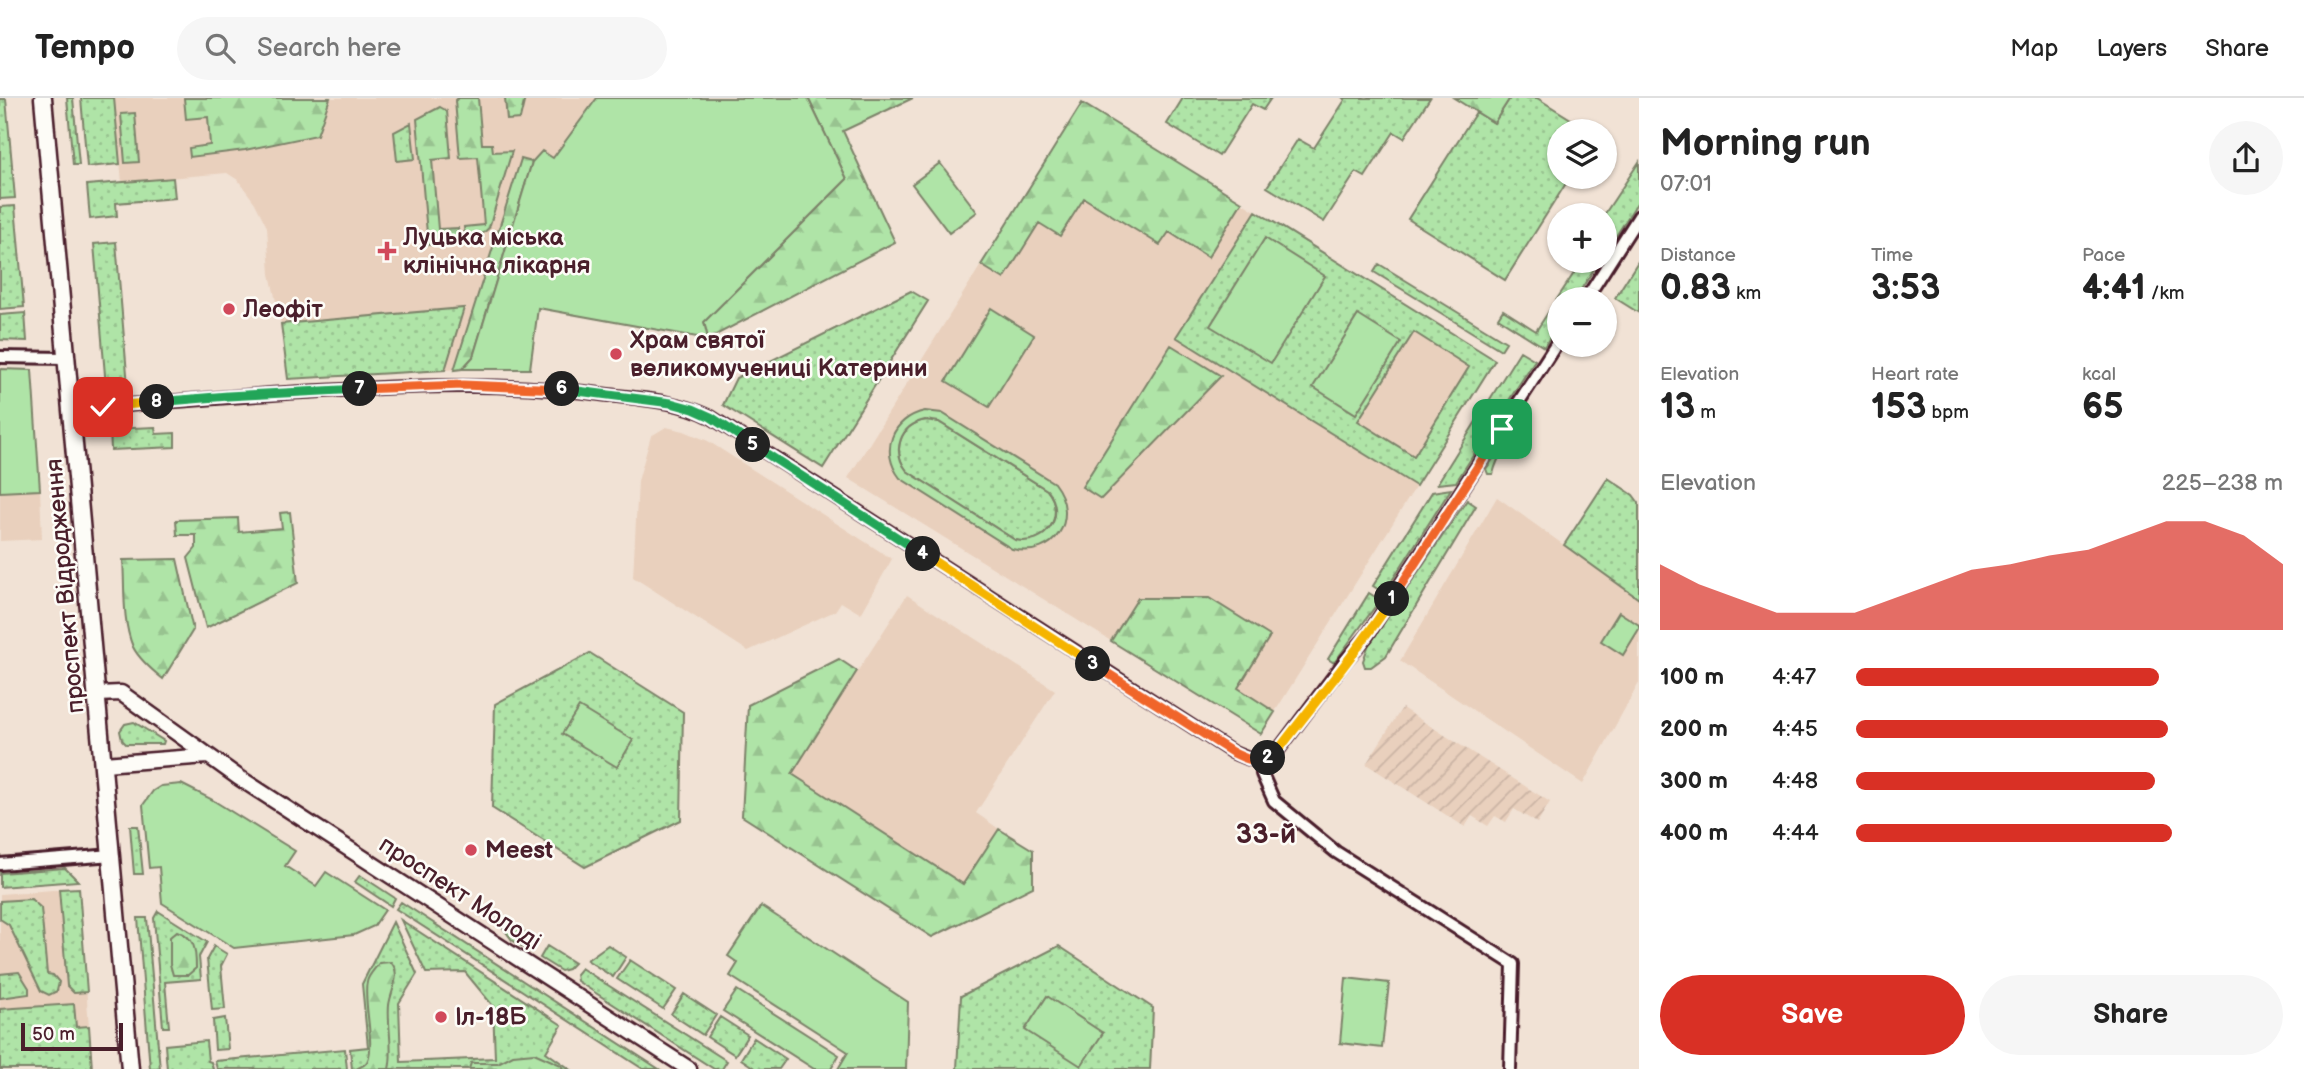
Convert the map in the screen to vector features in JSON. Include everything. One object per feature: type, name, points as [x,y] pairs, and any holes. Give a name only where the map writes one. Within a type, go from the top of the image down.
[{"type":"main road","name":"проспект Відродження","points":[[43,98],[130,1069]]},
{"type":"street","points":[[1594,287],[1639,216]]},
{"type":"street","points":[[71,410],[228,396],[463,385],[568,389],[671,403],[693,409],[711,417],[1220,745],[1249,760],[1261,761],[1273,757],[1367,636],[1548,357]]},
{"type":"street","points":[[0,358],[65,358]]},
{"type":"street","name":"проспект Молоді","points":[[98,694],[121,693],[206,756],[689,1069]]},
{"type":"street","points":[[104,764],[206,756]]},
{"type":"street","points":[[1261,761],[1262,774],[1274,801],[1336,852],[1513,964],[1510,1069]]},
{"type":"street","points":[[0,864],[112,855]]},
{"type":"shaded area","name":"Луцька міська клінічна лікарня","points":[[114,98],[597,98],[553,159],[462,369],[288,379],[281,324],[270,274],[267,227],[255,203],[238,180],[227,173],[122,182]]},
{"type":"shaded area","points":[[1082,103],[1495,360],[1261,734],[848,478]]},
{"type":"shaded area","points":[[666,427],[708,441],[892,559],[861,614],[841,602],[835,611],[748,651],[633,577],[638,481],[651,436]]},
{"type":"shaded area","points":[[40,490],[42,539],[0,541],[0,492]]},
{"type":"shaded area","points":[[1497,497],[1639,599],[1639,683],[1583,784],[1400,661]]},
{"type":"shaded area","points":[[907,595],[1055,690],[976,813],[999,829],[963,884],[791,774]]},
{"type":"shaded area","points":[[1402,708],[1550,802],[1537,823],[1514,809],[1506,822],[1495,816],[1488,826],[1472,816],[1465,827],[1366,764]]},
{"type":"shaded area","points":[[79,888],[92,1069],[0,1069],[0,894]]},
{"type":"green space","points":[[67,98],[73,98],[79,165],[73,165]]},
{"type":"green space","points":[[81,98],[114,98],[120,164],[87,167]]},
{"type":"green space","points":[[184,98],[330,98],[317,135],[245,150],[190,157],[189,148],[210,145],[208,117],[186,119]]},
{"type":"green space","points":[[458,98],[478,98],[482,144],[492,144],[493,152],[512,151],[489,228],[481,235],[465,240],[464,227],[484,225],[478,157],[460,158],[455,101]]},
{"type":"green space","points":[[505,98],[525,98],[520,119],[507,120]]},
{"type":"green space","points":[[597,98],[808,98],[847,179],[704,322],[708,339],[538,308],[530,369],[462,369],[473,357],[532,162],[542,151],[553,158]]},
{"type":"green space","points":[[808,98],[913,98],[843,131],[895,242],[708,339],[704,322],[847,179]]},
{"type":"green space","points":[[1183,98],[1271,98],[1263,110],[1252,104],[1219,156],[1167,124]]},
{"type":"green space","points":[[1343,98],[1430,98],[1404,138],[1394,132],[1365,177],[1356,172],[1324,222],[1267,187],[1298,139],[1314,148],[1345,100]]},
{"type":"green space","points":[[1454,98],[1510,98],[1494,123]]},
{"type":"green space","points":[[1510,98],[1537,98],[1571,119],[1547,119],[1547,189],[1562,189],[1554,203],[1547,203],[1547,213],[1505,280],[1408,219],[1476,112],[1494,123]]},
{"type":"green space","points":[[0,99],[6,99],[15,198],[0,199]]},
{"type":"green space","points":[[1082,103],[1242,202],[1208,257],[1169,232],[1160,245],[1084,198],[1060,236],[1039,223],[1004,279],[981,265]]},
{"type":"green space","points":[[440,107],[447,111],[451,158],[432,160],[438,229],[458,228],[459,243],[428,245],[417,119]]},
{"type":"green space","points":[[135,113],[139,162],[125,163],[121,114]]},
{"type":"green space","points":[[411,123],[415,159],[397,161],[394,132]]},
{"type":"green space","points":[[521,159],[532,162],[473,357],[462,369],[454,370]]},
{"type":"green space","points":[[1639,162],[1639,200],[1617,234],[1617,203],[1612,203]]},
{"type":"green space","points":[[940,163],[977,212],[949,233],[912,184]]},
{"type":"green space","points":[[173,178],[175,198],[116,203],[117,216],[90,219],[87,185]]},
{"type":"green space","points":[[15,206],[24,307],[0,309],[0,207]]},
{"type":"green space","points":[[1256,211],[1495,360],[1416,486],[1176,337]],"holes":[[[1414,332],[1469,367],[1414,456],[1358,421]]]},
{"type":"green space","points":[[1265,238],[1325,276],[1271,363],[1210,326]]},
{"type":"green space","points":[[116,242],[128,386],[106,387],[94,244]]},
{"type":"green space","points":[[1639,260],[1639,313],[1617,299],[1617,295]]},
{"type":"green space","points":[[1379,264],[1506,342],[1501,350],[1374,272]]},
{"type":"green space","points":[[1574,273],[1591,273],[1583,287],[1565,287]]},
{"type":"green space","points":[[911,291],[928,301],[823,468],[723,405],[736,378]]},
{"type":"green space","points":[[464,308],[445,370],[288,379],[281,324]]},
{"type":"green space","points":[[991,308],[1034,335],[989,407],[946,381]]},
{"type":"green space","points":[[1503,310],[1536,331],[1547,314],[1547,342],[1544,347],[1498,318]]},
{"type":"green space","points":[[25,313],[27,341],[0,340],[0,315]]},
{"type":"green space","points":[[1358,315],[1401,342],[1356,414],[1313,387]]},
{"type":"green space","points":[[1171,345],[1221,376],[1101,499],[1082,487]]},
{"type":"green space","points":[[1520,351],[1535,360],[1456,482],[1437,484]]},
{"type":"green space","points":[[0,369],[32,370],[40,490],[0,492]]},
{"type":"green space","points":[[925,411],[942,413],[1054,483],[1062,496],[1065,509],[1064,522],[1059,533],[1041,548],[1012,549],[900,478],[890,457],[892,437],[904,421]],"holes":[[[925,420],[939,422],[1047,490],[1055,509],[1054,519],[1044,534],[1036,539],[1015,540],[907,471],[902,463],[899,447],[904,433],[909,427]]]},
{"type":"green space","points":[[932,420],[1047,490],[1055,509],[1054,519],[1044,534],[1036,539],[1015,540],[907,471],[899,454],[902,437],[913,424]]},
{"type":"green space","points":[[1518,424],[1522,430],[1504,449],[1493,474],[1488,474],[1486,469]]},
{"type":"green space","points":[[155,427],[156,434],[175,433],[175,447],[111,450],[110,429]]},
{"type":"green space","points":[[1608,478],[1633,495],[1639,503],[1639,599],[1564,545]]},
{"type":"green space","points":[[1451,489],[1384,593],[1373,586],[1432,492]]},
{"type":"green space","points":[[1467,500],[1476,506],[1386,656],[1371,667],[1365,667],[1363,661],[1369,644]]},
{"type":"green space","points":[[290,512],[298,583],[206,628],[188,558],[196,548],[196,535],[177,535],[176,520],[238,518],[239,532],[282,528],[280,513]]},
{"type":"green space","points":[[177,559],[193,630],[163,679],[139,656],[129,637],[123,560]]},
{"type":"green space","points":[[1369,593],[1380,600],[1334,663],[1328,659]]},
{"type":"green space","points":[[1138,598],[1209,598],[1270,636],[1238,688],[1275,712],[1261,734],[1111,641]]},
{"type":"green space","points":[[1619,612],[1639,625],[1623,655],[1601,641]]},
{"type":"green space","points":[[590,653],[683,712],[681,820],[585,867],[492,808],[495,704]]},
{"type":"green space","points":[[839,659],[857,671],[792,774],[963,884],[999,829],[1033,850],[1033,887],[932,937],[742,816],[748,705]]},
{"type":"green space","points":[[579,707],[633,740],[617,767],[562,734]]},
{"type":"green space","points":[[134,722],[164,741],[163,744],[126,744],[120,731],[125,724]]},
{"type":"green space","points":[[181,784],[211,799],[295,851],[285,866],[316,886],[326,872],[385,910],[374,926],[354,935],[234,948],[162,903],[159,867],[149,868],[143,805],[153,791],[161,786]]},
{"type":"green space","points":[[130,826],[138,826],[143,874],[134,874]]},
{"type":"green space","points":[[65,868],[78,881],[0,887],[0,873]]},
{"type":"green space","points":[[360,875],[395,898],[391,906],[355,882]]},
{"type":"green space","points":[[79,888],[87,992],[74,993],[67,986],[59,889]]},
{"type":"green space","points":[[31,899],[41,908],[47,974],[53,975],[59,982],[57,991],[49,995],[41,991],[9,925],[0,919],[0,901]]},
{"type":"green space","points":[[401,902],[659,1069],[643,1069],[396,909]]},
{"type":"green space","points":[[761,906],[908,1002],[906,1069],[838,1069],[848,1052],[730,976],[738,963],[728,956]]},
{"type":"green space","points":[[158,911],[207,942],[199,957],[201,979],[165,982],[169,1027],[163,1027],[154,918]]},
{"type":"green space","points":[[501,917],[539,941],[531,952],[512,940],[498,921]]},
{"type":"green space","points":[[138,918],[147,918],[160,1069],[150,1069]]},
{"type":"green space","points":[[401,920],[562,1025],[546,1052],[570,1069],[352,1069],[350,1049],[368,1047],[362,984],[393,922],[417,974],[399,1003],[401,1062],[495,1058],[493,1006],[465,972],[426,973]]},
{"type":"green space","points":[[177,931],[188,937],[195,950],[196,968],[188,975],[173,975],[170,964],[170,937]]},
{"type":"green space","points":[[608,945],[626,957],[613,977],[587,960]]},
{"type":"green space","points":[[214,946],[227,954],[221,966],[225,1009],[212,1010],[207,959]]},
{"type":"green space","points":[[547,946],[574,963],[561,971],[540,958]]},
{"type":"green space","points":[[1059,946],[1153,1008],[1150,1069],[957,1069],[961,996]]},
{"type":"green space","points":[[630,960],[676,990],[663,1009],[617,979]]},
{"type":"green space","points":[[391,962],[396,977],[389,1005],[389,1069],[356,1069],[369,1058],[366,990],[368,979],[379,963]]},
{"type":"green space","points":[[581,968],[727,1061],[722,1069],[714,1069],[577,981],[576,974]]},
{"type":"green space","points":[[19,972],[29,988],[29,994],[0,998],[0,974]]},
{"type":"green space","points":[[1346,978],[1389,983],[1382,1048],[1340,1043]]},
{"type":"green space","points":[[737,990],[839,1055],[831,1069],[814,1069],[723,1011]]},
{"type":"green space","points":[[684,994],[716,1015],[703,1035],[671,1014]]},
{"type":"green space","points":[[1047,996],[1103,1033],[1081,1066],[1025,1030]]},
{"type":"green space","points":[[74,1004],[76,1027],[89,1026],[92,1069],[0,1069],[0,1009]]},
{"type":"green space","points":[[720,1017],[748,1035],[735,1055],[707,1037]]},
{"type":"green space","points":[[225,1018],[228,1049],[215,1050],[213,1020]]},
{"type":"green space","points":[[754,1038],[786,1059],[779,1069],[756,1069],[741,1059]]},
{"type":"green space","points":[[206,1041],[208,1061],[213,1069],[167,1069],[165,1045]]},
{"type":"green space","points":[[345,1049],[347,1069],[217,1069],[215,1061]]},
{"type":"green space","points":[[534,1053],[561,1065],[563,1069],[469,1069],[471,1063],[498,1063],[513,1055]]},
{"type":"place","name":"Луцька міська клінічна лікарня","points":[[387,251]]},
{"type":"place","name":"Леофіт","points":[[229,309]]},
{"type":"place","name":"Храм святої великомучениці Катерини","points":[[616,354]]},
{"type":"place","name":"Meest","points":[[471,850]]},
{"type":"place","name":"Іл-18Б","points":[[441,1017]]},
{"type":"district","name":"33-й","points":[[1266,834]]},
{"type":"route","points":[[103,407],[228,396],[463,385],[568,389],[671,403],[693,409],[711,417],[1232,752],[1249,760],[1261,761],[1273,757],[1367,636],[1502,429]]}]
